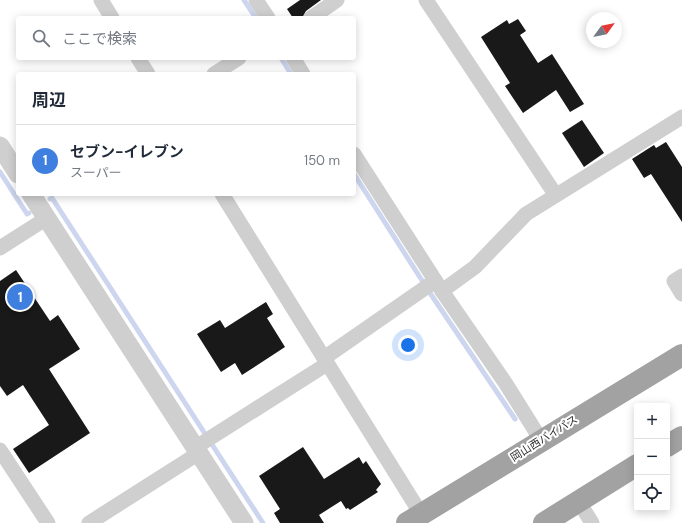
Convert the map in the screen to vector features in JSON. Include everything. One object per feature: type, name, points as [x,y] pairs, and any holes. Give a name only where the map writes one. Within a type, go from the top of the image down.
[{"type":"highway","name":"岡山西バイパス","points":[[414,519],[682,355]]},
{"type":"highway","points":[[670,444],[682,437]]},
{"type":"highway","points":[[544,523],[634,467]]},
{"type":"street","points":[[101,0],[111,16]]},
{"type":"street","points":[[256,0],[267,16]]},
{"type":"street","points":[[314,16],[337,0]]},
{"type":"street","points":[[426,0],[555,194]]},
{"type":"street","points":[[139,60],[147,72]]},
{"type":"street","points":[[217,72],[236,60]]},
{"type":"street","points":[[294,60],[303,72]]},
{"type":"street","points":[[89,523],[432,287],[475,267],[526,214],[555,194],[682,116]]},
{"type":"street","points":[[0,146],[16,171]]},
{"type":"street","points":[[356,157],[432,287],[506,384],[541,440]]},
{"type":"street","points":[[32,196],[203,444],[244,523]]},
{"type":"street","points":[[223,196],[326,361],[414,519]]},
{"type":"street","points":[[0,248],[47,218]]},
{"type":"street","points":[[682,276],[674,281],[682,294]]},
{"type":"street","points":[[0,450],[48,523]]},
{"type":"street","points":[[579,502],[592,523]]},
{"type":"building","points":[[300,0],[321,0],[306,11],[303,16],[292,16],[287,9]]},
{"type":"building","points":[[518,19],[526,31],[520,35],[538,63],[552,54],[584,104],[570,112],[556,90],[523,113],[505,86],[510,83],[481,37],[507,20],[509,24]]},
{"type":"building","points":[[582,120],[604,153],[584,167],[562,133]]},
{"type":"building","points":[[666,142],[682,167],[682,222],[651,174],[644,178],[632,159],[654,145],[656,148]]},
{"type":"building","points":[[16,270],[50,321],[58,315],[80,349],[49,369],[90,433],[29,473],[13,449],[49,425],[23,385],[7,396],[0,386],[0,281]]},
{"type":"building","points":[[266,302],[273,314],[267,318],[285,347],[242,375],[235,363],[221,372],[197,334],[220,320],[225,328]]},
{"type":"building","points":[[303,447],[324,479],[359,457],[363,464],[366,461],[381,484],[376,490],[378,492],[350,510],[348,508],[346,509],[341,501],[319,515],[324,523],[280,523],[274,513],[280,509],[259,476]]},
{"type":"waterway","points":[[244,0],[255,16]]},
{"type":"waterway","points":[[282,60],[290,72]]},
{"type":"waterway","points":[[0,172],[27,214],[29,213]]},
{"type":"waterway","points":[[356,177],[430,293],[515,419]]},
{"type":"waterway","points":[[50,199],[52,198],[263,523]]},
{"type":"place","name":"セブン-イレブン","points":[[20,297]]}]
